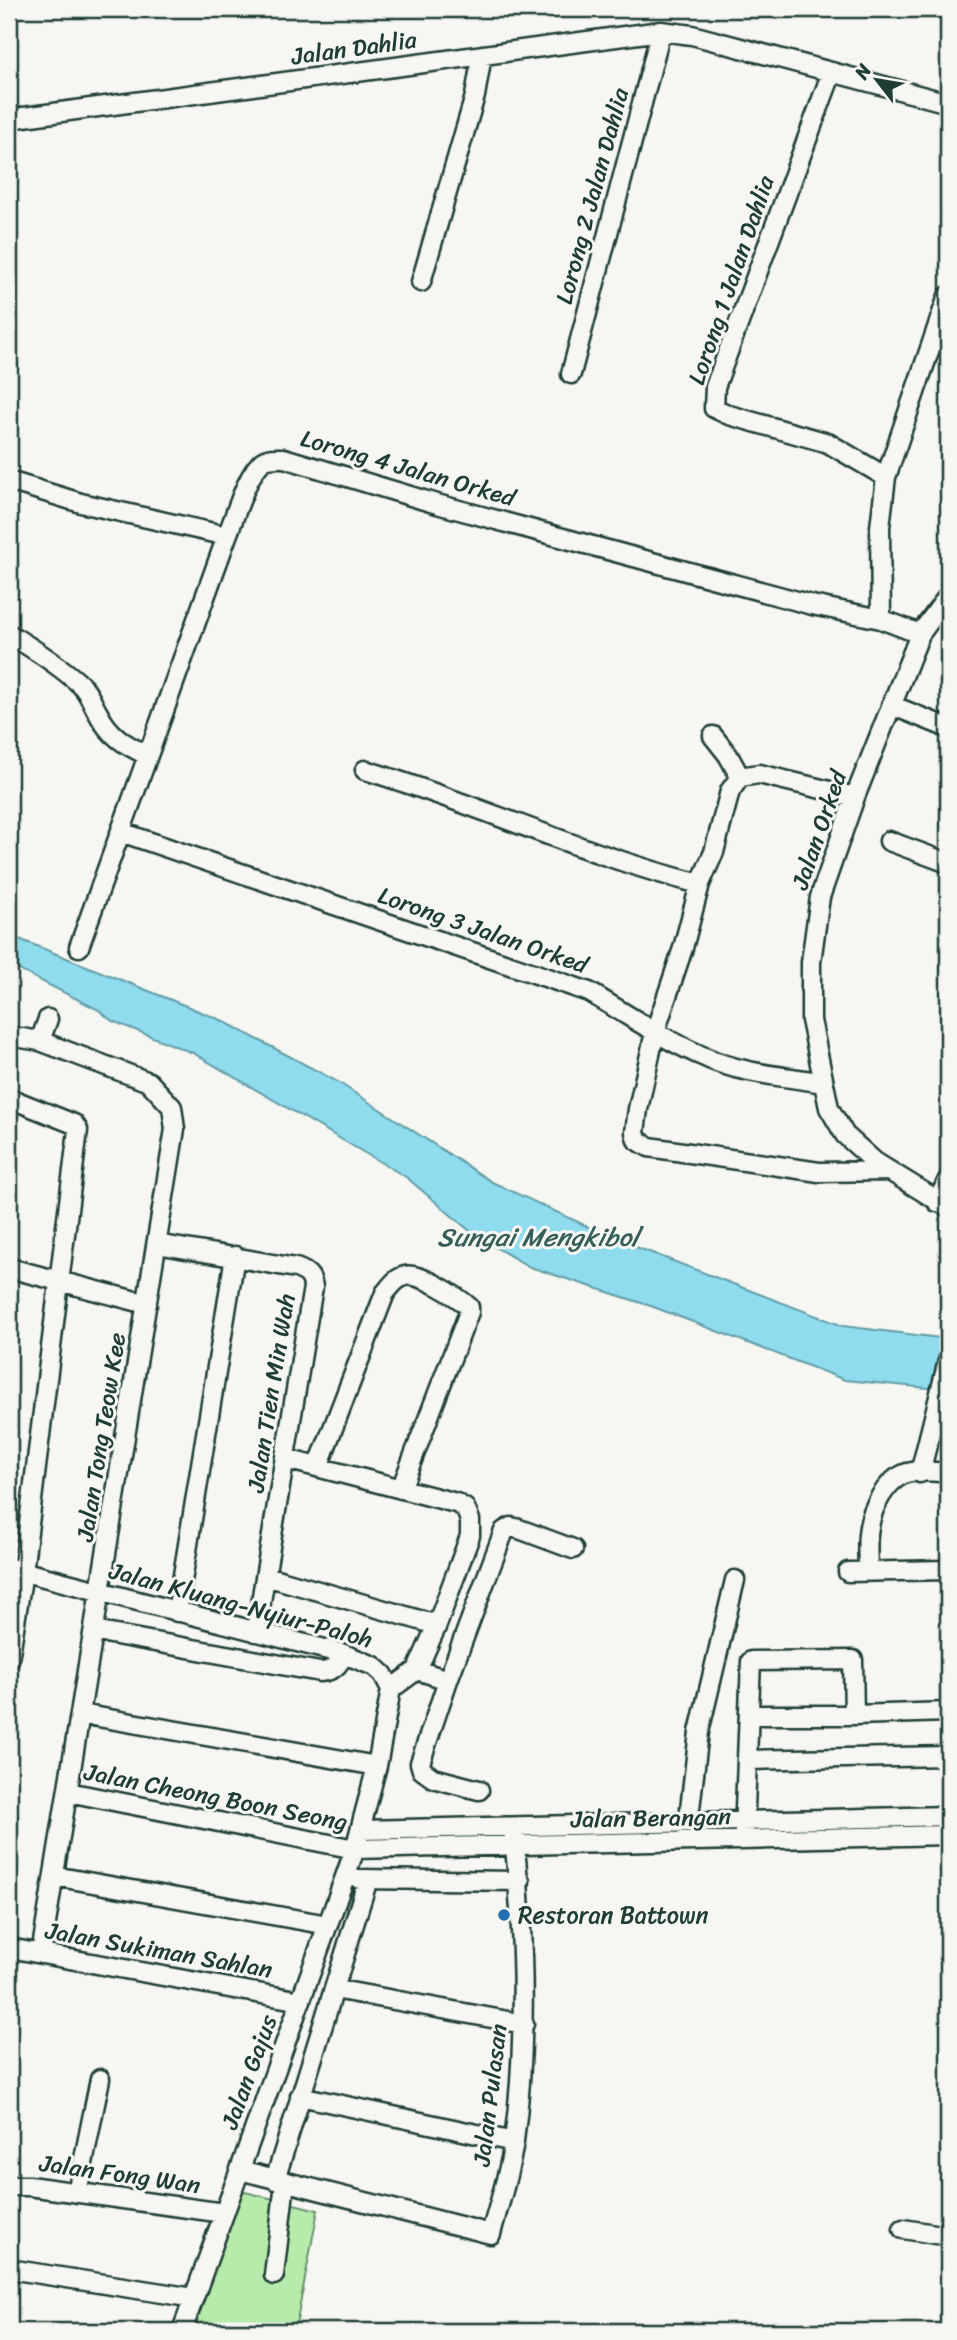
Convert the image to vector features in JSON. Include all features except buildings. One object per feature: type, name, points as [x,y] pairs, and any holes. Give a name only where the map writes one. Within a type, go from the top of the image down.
[{"type":"street","name":"Jalan Dahlia","points":[[9,119],[661,31],[692,35],[948,103]]},
{"type":"street","name":"Lorong 2 Jalan Dahlia","points":[[571,374],[661,31]]},
{"type":"street","points":[[421,282],[475,96],[482,55]]},
{"type":"street","name":"Lorong 1 Jalan Dahlia","points":[[832,72],[715,387],[715,408],[729,415],[828,443],[886,477]]},
{"type":"street","points":[[881,619],[880,527],[886,477],[942,336],[948,296]]},
{"type":"street","name":"Lorong 4 Jalan Orked","points":[[79,947],[227,536],[254,472],[263,461],[273,457],[812,605],[881,619],[920,634]]},
{"type":"street","points":[[9,481],[81,503],[227,536]]},
{"type":"street","name":"Jalan Orked","points":[[943,1205],[875,1162],[845,1135],[829,1108],[811,1020],[811,962],[820,897],[855,797],[920,634],[948,596]]},
{"type":"street","points":[[9,634],[36,650],[81,685],[111,733],[125,745],[147,755]]},
{"type":"street","points":[[891,705],[948,728]]},
{"type":"street","points":[[713,736],[740,777]]},
{"type":"street","points":[[365,770],[421,786],[551,836],[700,884]]},
{"type":"street","points":[[855,797],[759,774],[740,777],[730,791],[714,852],[700,884],[683,948],[655,1032],[635,1132],[637,1140],[649,1147],[819,1172],[889,1171]]},
{"type":"street","name":"Lorong 3 Jalan Orked","points":[[121,832],[589,992],[655,1032],[708,1059],[746,1070],[823,1083]]},
{"type":"street","points":[[889,841],[948,863]]},
{"type":"street","points":[[40,1041],[48,1019]]},
{"type":"street","name":"Jalan Tong Teow Kee","points":[[9,1036],[40,1041],[149,1082],[172,1107],[175,1129],[41,1954]]},
{"type":"street","points":[[9,1098],[74,1125],[78,1130],[16,1570],[9,1660]]},
{"type":"street","points":[[943,1205],[948,1180]]},
{"type":"street","name":"Jalan Tien Min Wah","points":[[156,1244],[296,1268],[306,1272],[312,1279],[313,1287],[286,1459],[256,1632]]},
{"type":"street","points":[[177,1612],[235,1256]]},
{"type":"street","points":[[9,1268],[147,1304]]},
{"type":"street","points":[[318,1467],[385,1293],[396,1279],[408,1275],[417,1276],[460,1299],[469,1307],[469,1312],[401,1489]]},
{"type":"street","points":[[920,1473],[948,1361]]},
{"type":"street","points":[[286,1459],[456,1503],[465,1508],[470,1520],[470,1536],[437,1625],[416,1670],[391,1689],[362,1830]]},
{"type":"street","points":[[868,1571],[868,1528],[887,1487],[905,1474],[948,1473]]},
{"type":"street","points":[[479,1790],[433,1778],[422,1770],[420,1763],[503,1531],[511,1527],[519,1529],[573,1549]]},
{"type":"street","name":"Jalan Kluang-Nyiur-Paloh","points":[[16,1570],[344,1654],[374,1666],[383,1674],[391,1689]]},
{"type":"street","points":[[848,1572],[948,1570]]},
{"type":"street","points":[[266,1576],[437,1625]]},
{"type":"street","points":[[687,1841],[699,1732],[736,1580]]},
{"type":"street","points":[[94,1631],[320,1672],[330,1671],[338,1665],[344,1654]]},
{"type":"street","points":[[744,1840],[751,1661],[853,1660],[854,1715]]},
{"type":"street","points":[[416,1670],[448,1680]]},
{"type":"street","points":[[749,1715],[948,1712]]},
{"type":"street","points":[[81,1714],[377,1766]]},
{"type":"street","points":[[747,1760],[948,1756]]},
{"type":"street","name":"Jalan Cheong Boon Seong","points":[[68,1792],[355,1849]]},
{"type":"street","name":"Jalan Berangan","points":[[362,1830],[948,1816]]},
{"type":"street","name":"Jalan Pulasan","points":[[240,2170],[491,2234],[514,2142],[524,2024],[520,1881],[513,1827]]},
{"type":"street","name":"Jalan Gajus","points":[[182,2331],[362,1830]]},
{"type":"street","name":"Jalan Berangan","points":[[355,1849],[948,1835]]},
{"type":"street","points":[[54,1876],[328,1926]]},
{"type":"street","points":[[345,1879],[520,1881]]},
{"type":"street","points":[[274,2275],[280,2181],[300,2096],[368,1879]]},
{"type":"street","name":"Jalan Sukiman Sahlan","points":[[9,1948],[301,2001]]},
{"type":"street","points":[[334,1989],[524,2024]]},
{"type":"street","points":[[77,2193],[100,2079]]},
{"type":"street","points":[[300,2096],[514,2142]]},
{"type":"street","name":"Jalan Fong Wan","points":[[9,2186],[29,2186],[224,2214]]},
{"type":"street","points":[[903,2229],[948,2236]]},
{"type":"street","points":[[9,2269],[194,2298]]},
{"type":"green space","points":[[241,2191],[318,2210],[295,2331],[190,2331]]},
{"type":"water","name":"Sungai Mengkibol","points":[[9,935],[221,1020],[338,1082],[492,1182],[610,1237],[843,1326],[948,1339],[948,1390],[845,1380],[651,1306],[530,1267],[477,1237],[406,1177],[193,1053],[112,1021],[99,1010],[9,965]]},
{"type":"place","name":"Restoran Battown","points":[[504,1915]]}]
